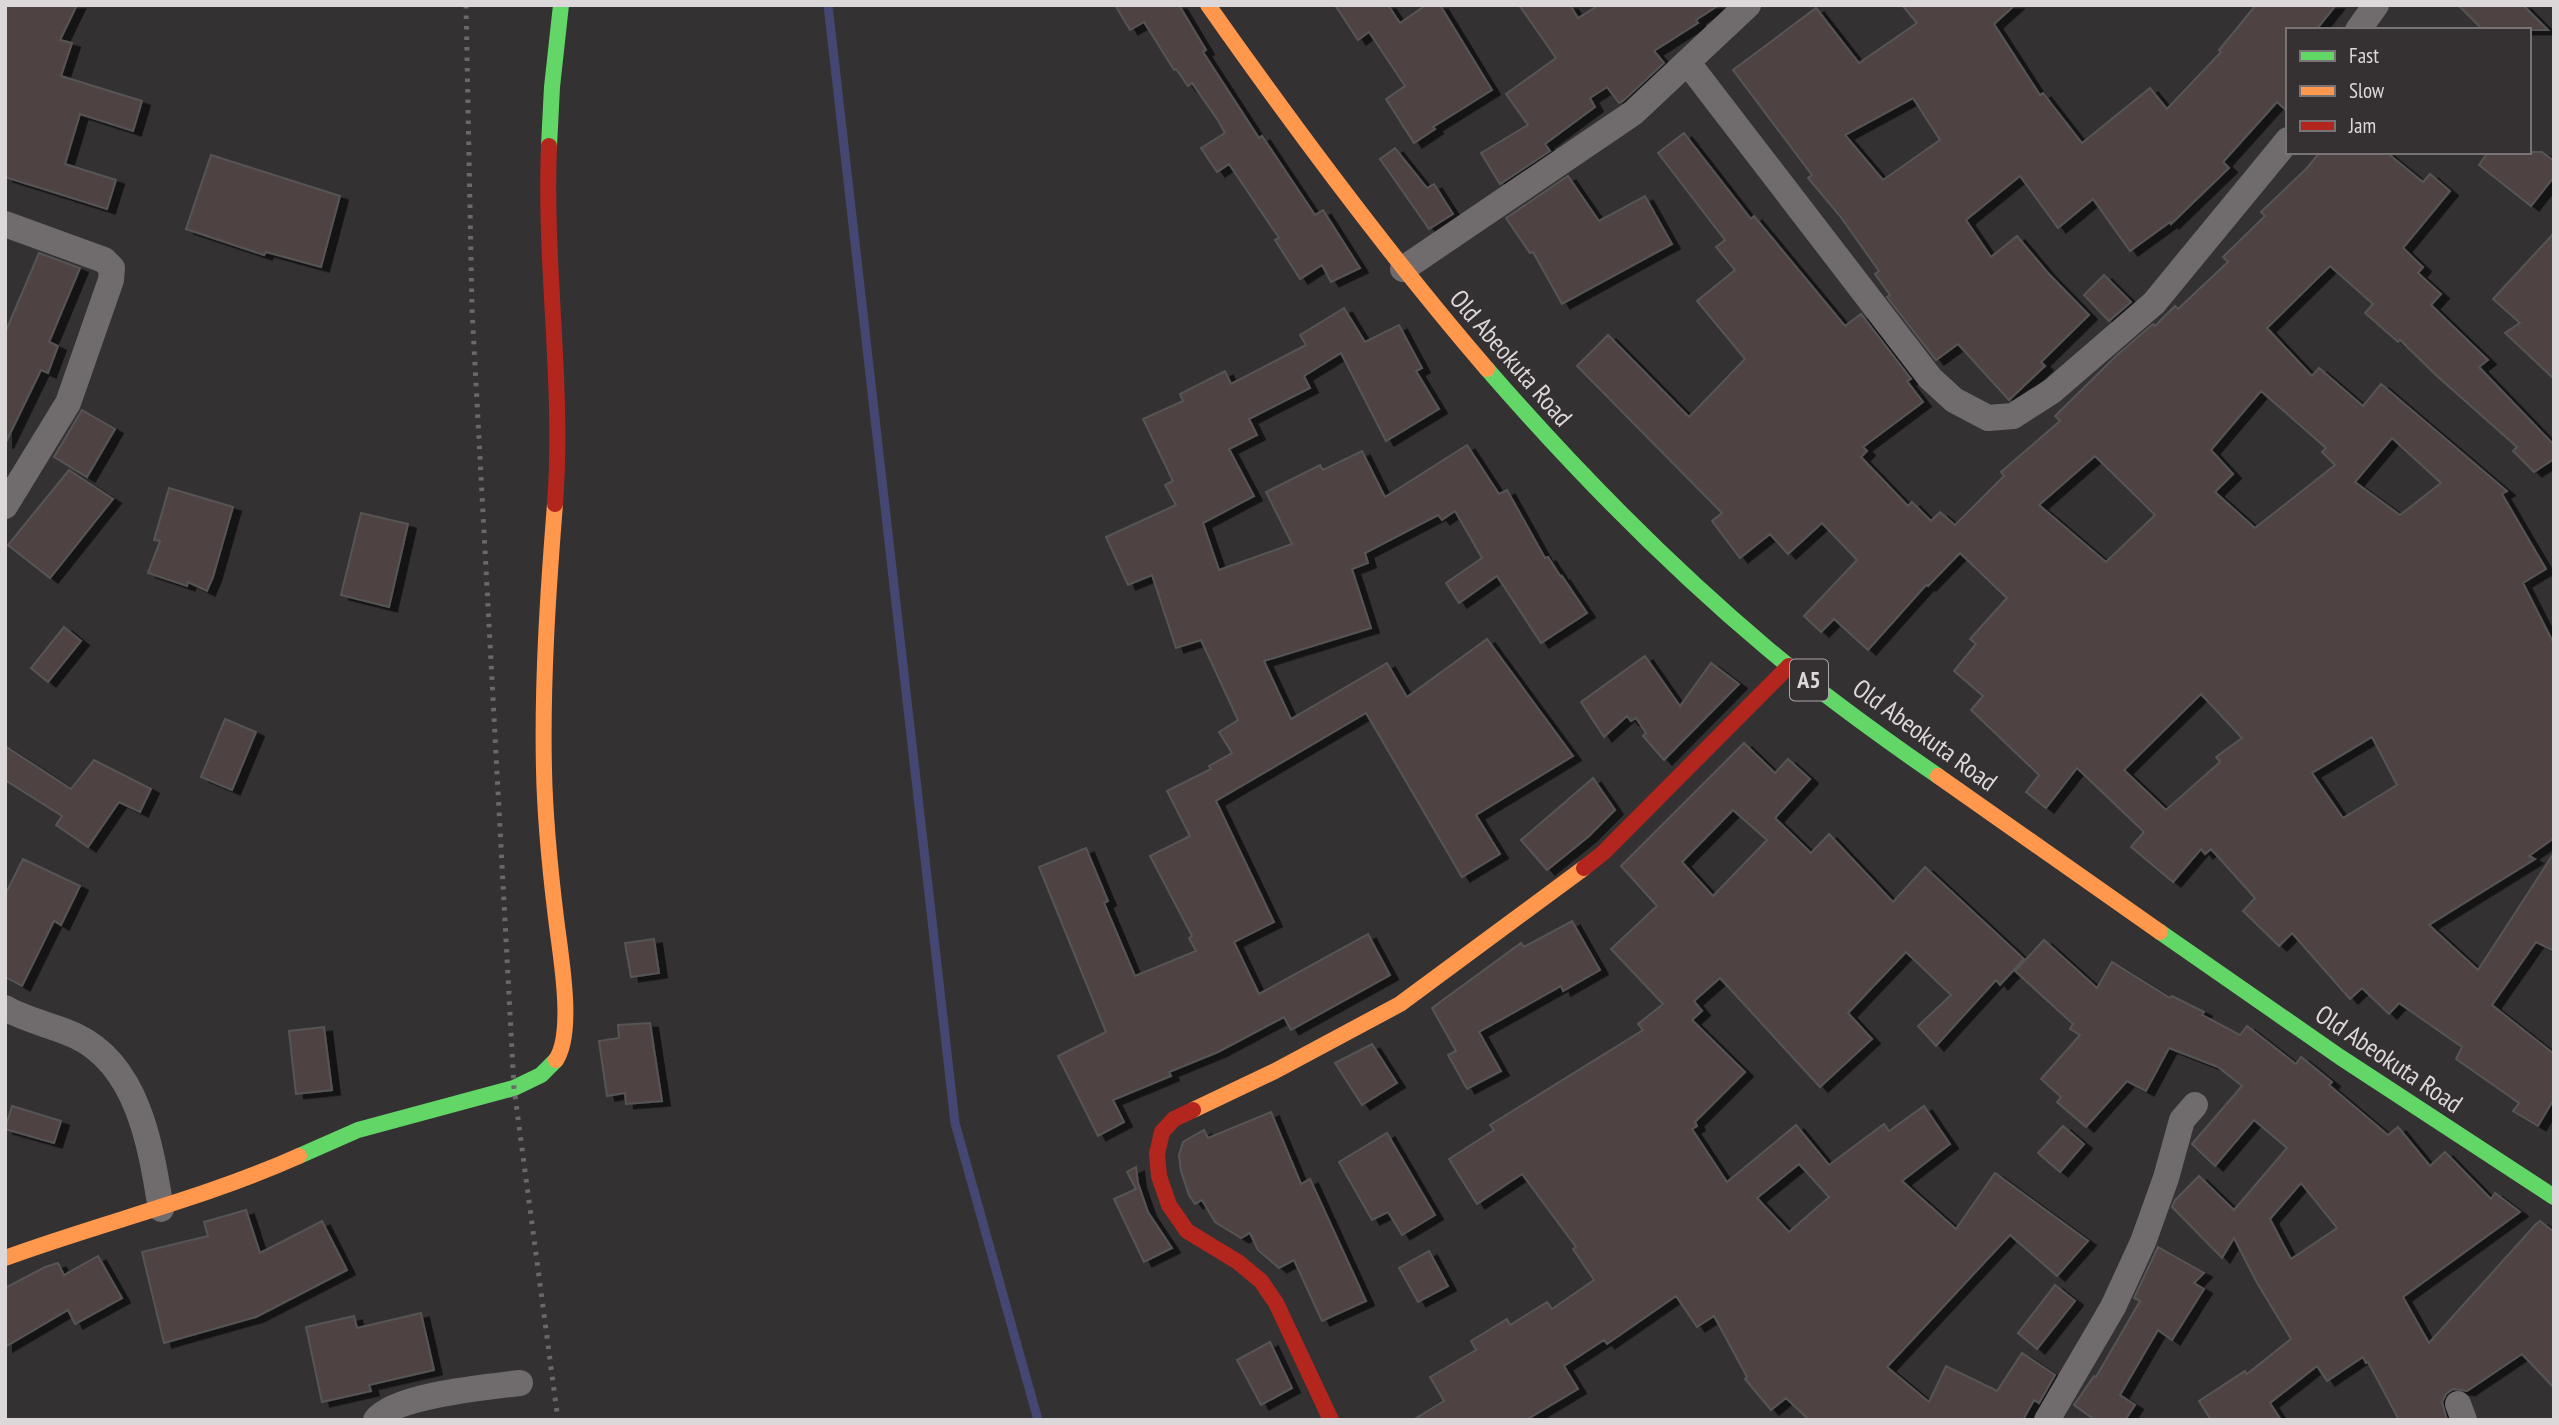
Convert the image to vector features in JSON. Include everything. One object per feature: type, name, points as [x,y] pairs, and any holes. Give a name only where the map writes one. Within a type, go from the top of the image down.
[{"type":"main road","points":[[5,1258],[161,1209],[259,1174],[358,1130],[514,1088],[541,1075],[558,1057],[565,1026],[564,993],[548,849],[544,770],[551,553],[557,478],[556,340],[548,218],[549,153],[552,87],[561,5]]},
{"type":"main road","name":"Old Abeokuta Road","points":[[1208,5],[1265,89],[1403,269],[1542,432],[1656,547],[1734,620],[1789,666],[1886,739],[2302,1031],[2554,1198]]},
{"type":"main road","points":[[1331,1420],[1276,1303],[1261,1281],[1238,1262],[1187,1231],[1169,1205],[1158,1176],[1157,1154],[1162,1132],[1174,1119],[1275,1071],[1400,1004],[1556,891],[1603,853],[1789,666]]},
{"type":"street","points":[[1403,269],[1633,113],[1748,5]]},
{"type":"street","points":[[2359,28],[2376,5]]},
{"type":"street","points":[[1688,63],[1930,378],[1954,400],[1988,418],[2014,416],[2052,391],[2154,303],[2286,142]]},
{"type":"street","points":[[5,224],[104,260],[112,268],[111,280],[68,403],[5,506]]},
{"type":"street","points":[[5,1008],[77,1037],[107,1057],[136,1103],[151,1146],[161,1209]]},
{"type":"street","points":[[2048,1420],[2118,1296],[2143,1242],[2166,1178],[2182,1119],[2195,1105]]},
{"type":"street","points":[[373,1418],[429,1396],[520,1383]]},
{"type":"building","points":[[5,5],[77,5],[60,40],[72,43],[61,76],[142,101],[133,131],[80,114],[65,164],[116,180],[107,209],[5,177]]},
{"type":"building","points":[[1115,5],[1179,5],[1206,50],[1203,52],[1259,138],[1262,136],[1315,215],[1323,210],[1360,268],[1331,282],[1322,265],[1300,279],[1275,240],[1279,238],[1229,164],[1217,172],[1201,148],[1225,133],[1219,122],[1192,83],[1188,86],[1176,69],[1174,70],[1144,22],[1130,30]]},
{"type":"building","points":[[1335,5],[1388,5],[1400,23],[1426,5],[1440,5],[1492,90],[1433,127],[1435,129],[1414,143],[1386,99],[1405,86],[1369,32],[1358,40]]},
{"type":"building","points":[[1519,5],[1570,5],[1578,18],[1599,5],[1719,5],[1696,20],[1698,23],[1654,51],[1664,63],[1623,101],[1619,103],[1607,87],[1590,98],[1595,107],[1545,144],[1550,151],[1500,184],[1481,153],[1528,125],[1506,94],[1556,58]]},
{"type":"building","points":[[1902,5],[2015,5],[1994,24],[2040,95],[2043,93],[2082,143],[2150,88],[2167,109],[2221,52],[2219,50],[2256,5],[2336,5],[2318,28],[2286,28],[2286,110],[2277,102],[2223,162],[2229,168],[2171,224],[2170,222],[2130,251],[2093,199],[2058,228],[2020,176],[1966,220],[1991,257],[2017,236],[2089,315],[2041,362],[2045,366],[2009,400],[1958,344],[1936,360],[1887,297],[1890,295],[1875,274],[1879,271],[1840,216],[1808,178],[1812,175],[1733,70],[1816,8],[1859,63],[1917,23]],"holes":[[[1913,98],[1940,140],[1883,180],[1845,135]]]},
{"type":"building","points":[[2458,5],[2523,5],[2548,30],[2531,28],[2481,28]]},
{"type":"building","points":[[1684,133],[1751,219],[1754,216],[1845,326],[1861,314],[1911,379],[1907,381],[1923,402],[1863,447],[1867,451],[1861,457],[1908,506],[1912,502],[1931,521],[1940,512],[1955,525],[2004,476],[2001,472],[2060,421],[2055,416],[2116,356],[2153,324],[2155,326],[2175,306],[2178,309],[2228,262],[2223,257],[2265,216],[2261,212],[2318,154],[2388,154],[2423,182],[2430,174],[2450,191],[2403,248],[2423,267],[2418,273],[2441,294],[2431,305],[2488,360],[2479,367],[2554,445],[2554,459],[2534,472],[2513,451],[2517,447],[2400,340],[2398,342],[2365,313],[2373,304],[2330,266],[2267,328],[2312,376],[2319,368],[2363,406],[2381,384],[2507,491],[2502,494],[2546,569],[2523,583],[2554,644],[2554,838],[2529,856],[2535,859],[2429,925],[2478,970],[2554,853],[2554,951],[2536,942],[2492,1005],[2554,1054],[2554,1099],[2538,1126],[2513,1111],[2519,1103],[2456,1059],[2462,1047],[2399,1003],[2389,1014],[2362,988],[2350,999],[2292,933],[2279,946],[2243,911],[2255,898],[2211,849],[2205,854],[2201,849],[2173,882],[2131,847],[2144,832],[2077,768],[2046,808],[2026,792],[2039,775],[1971,710],[1983,696],[1954,671],[1976,644],[1970,639],[2007,598],[1960,553],[1926,585],[1868,650],[1834,619],[1821,632],[1804,616],[1857,560],[1822,523],[1788,554],[1770,534],[1740,558],[1712,521],[1722,513],[1577,366],[1608,335],[1689,417],[1745,359],[1697,301],[1735,270],[1716,247],[1725,240],[1658,153]],"holes":[[[2261,391],[2326,448],[2322,452],[2335,465],[2255,528],[2215,492],[2233,474],[2211,450]],[[2392,438],[2441,483],[2400,515],[2355,482]],[[2095,456],[2155,515],[2106,562],[2039,505]],[[2201,694],[2242,738],[2216,757],[2220,762],[2166,810],[2124,770]],[[2372,737],[2397,785],[2343,818],[2312,773]]]},
{"type":"building","points":[[1395,148],[1427,188],[1434,184],[1453,214],[1429,229],[1380,159]]},
{"type":"building","points":[[2542,152],[2554,161],[2554,177],[2531,206],[2479,165],[2487,154]]},
{"type":"building","points":[[211,155],[340,196],[321,267],[266,252],[264,255],[186,229]]},
{"type":"building","points":[[1568,176],[1599,221],[1645,196],[1672,244],[1562,304],[1533,252],[1530,253],[1506,218]]},
{"type":"building","points":[[2554,233],[2554,379],[2505,333],[2520,323],[2493,299]]},
{"type":"building","points":[[39,253],[80,268],[49,342],[58,346],[48,373],[41,370],[5,444],[5,333]]},
{"type":"building","points":[[2104,275],[2131,302],[2109,321],[2084,295]]},
{"type":"building","points":[[1344,308],[1365,342],[1399,325],[1422,368],[1416,371],[1439,409],[1386,441],[1341,353],[1304,376],[1310,388],[1249,419],[1257,435],[1229,449],[1254,496],[1203,523],[1219,570],[1292,544],[1266,492],[1320,465],[1323,470],[1362,451],[1385,497],[1467,445],[1499,494],[1507,490],[1545,558],[1548,557],[1587,613],[1541,643],[1497,576],[1459,603],[1446,583],[1482,558],[1455,511],[1442,520],[1438,515],[1365,553],[1368,563],[1352,569],[1371,628],[1264,661],[1291,719],[1387,663],[1407,697],[1487,639],[1573,756],[1476,815],[1500,854],[1462,877],[1366,713],[1216,801],[1274,922],[1234,942],[1259,994],[1368,934],[1390,975],[1291,1030],[1284,1017],[1218,1052],[1169,1072],[1171,1076],[1113,1100],[1124,1122],[1098,1136],[1058,1056],[1106,1032],[1039,867],[1086,848],[1108,901],[1104,903],[1135,976],[1196,951],[1189,938],[1192,936],[1150,856],[1190,836],[1167,791],[1211,769],[1209,766],[1232,753],[1219,732],[1238,720],[1201,640],[1176,648],[1152,575],[1128,585],[1106,537],[1176,505],[1165,485],[1173,481],[1143,419],[1183,401],[1180,394],[1225,371],[1231,384],[1306,345],[1300,335]]},
{"type":"building","points":[[82,410],[115,429],[87,477],[54,457]]},
{"type":"building","points":[[69,470],[113,499],[50,578],[8,545]]},
{"type":"building","points":[[169,488],[233,507],[207,591],[188,582],[187,586],[148,573],[160,541],[154,540]]},
{"type":"building","points":[[361,513],[408,524],[389,607],[341,595]]},
{"type":"building","points":[[64,627],[81,641],[48,682],[31,668]]},
{"type":"building","points":[[1645,656],[1680,706],[1711,663],[1739,684],[1664,760],[1643,736],[1646,733],[1636,718],[1631,721],[1627,716],[1604,737],[1581,702]]},
{"type":"building","points":[[225,719],[256,732],[232,790],[201,777]]},
{"type":"building","points":[[1744,743],[1775,773],[1788,759],[1810,779],[1775,818],[1811,853],[1829,834],[1893,902],[1925,867],[2024,959],[2000,985],[1996,980],[1936,1046],[1918,1026],[1951,995],[1906,952],[1848,1013],[1872,1039],[1820,1087],[1720,978],[1694,1001],[1702,1011],[1692,1020],[1745,1072],[1695,1122],[1697,1126],[1692,1129],[1727,1182],[1796,1125],[1829,1165],[1884,1124],[1889,1131],[1924,1106],[1950,1144],[1902,1181],[1956,1229],[1995,1173],[2088,1241],[2057,1276],[2010,1235],[1887,1367],[1929,1402],[1946,1366],[1997,1391],[2022,1353],[2055,1375],[2039,1403],[2034,1400],[2023,1420],[1809,1420],[1786,1398],[1771,1410],[1745,1379],[1747,1377],[1714,1316],[1697,1327],[1676,1296],[1607,1344],[1604,1340],[1564,1366],[1578,1389],[1526,1420],[1413,1420],[1444,1401],[1430,1377],[1476,1350],[1471,1341],[1507,1319],[1510,1325],[1547,1302],[1552,1309],[1594,1280],[1573,1249],[1576,1247],[1522,1174],[1477,1204],[1449,1159],[1494,1130],[1490,1125],[1643,1030],[1638,1024],[1663,1004],[1611,949],[1657,906],[1621,866]],"holes":[[[1733,810],[1767,840],[1713,896],[1682,862]],[[1799,1164],[1829,1197],[1789,1232],[1757,1198]]]},
{"type":"building","points":[[5,746],[71,789],[94,760],[151,789],[140,812],[119,802],[88,847],[56,825],[62,816],[5,780]]},
{"type":"building","points":[[1593,778],[1615,810],[1588,837],[1547,870],[1521,840]]},
{"type":"building","points":[[23,859],[80,886],[61,925],[54,921],[22,986],[5,977],[5,895]]},
{"type":"building","points":[[1572,921],[1600,970],[1563,991],[1561,986],[1479,1032],[1501,1071],[1467,1089],[1448,1055],[1456,1051],[1432,1008],[1521,943],[1524,947]]},
{"type":"building","points":[[654,939],[659,973],[631,977],[625,943]]},
{"type":"building","points":[[2044,940],[2097,988],[2112,962],[2170,998],[2172,996],[2204,1012],[2202,1015],[2240,1035],[2247,1026],[2296,1064],[2301,1057],[2305,1060],[2332,1082],[2329,1085],[2388,1135],[2398,1127],[2430,1166],[2445,1152],[2491,1199],[2495,1193],[2520,1212],[2403,1297],[2429,1343],[2540,1221],[2554,1232],[2554,1388],[2522,1354],[2467,1391],[2453,1389],[2446,1394],[2442,1402],[2447,1420],[2399,1420],[2363,1357],[2327,1381],[2317,1366],[2270,1403],[2281,1420],[2211,1420],[2199,1401],[2245,1371],[2247,1374],[2291,1339],[2234,1238],[2222,1258],[2172,1207],[2175,1200],[2199,1176],[2234,1210],[2287,1148],[2254,1120],[2215,1166],[2192,1144],[2242,1086],[2218,1067],[2169,1048],[2146,1091],[2127,1081],[2086,1127],[2057,1102],[2061,1097],[2041,1079],[2080,1035],[2070,1029],[2073,1024],[2015,971]],"holes":[[[2301,1183],[2337,1228],[2291,1259],[2270,1219]]]},
{"type":"building","points":[[650,1023],[662,1101],[626,1104],[625,1093],[607,1096],[599,1041],[619,1038],[618,1025]]},
{"type":"building","points":[[324,1027],[332,1090],[296,1094],[289,1031]]},
{"type":"building","points":[[1372,1044],[1397,1083],[1362,1105],[1335,1063]]},
{"type":"building","points":[[12,1106],[61,1121],[54,1143],[5,1129]]},
{"type":"building","points":[[1271,1112],[1301,1184],[1310,1179],[1366,1301],[1322,1321],[1294,1260],[1279,1268],[1258,1250],[1250,1233],[1241,1238],[1215,1222],[1202,1200],[1195,1204],[1189,1195],[1181,1171],[1179,1155],[1183,1142],[1204,1130],[1208,1138]]},
{"type":"building","points":[[2063,1126],[2084,1144],[2060,1172],[2038,1153]]},
{"type":"building","points":[[1387,1133],[1435,1215],[1402,1235],[1388,1212],[1372,1220],[1339,1162]]},
{"type":"building","points":[[1136,1167],[1138,1183],[1148,1212],[1172,1248],[1144,1262],[1114,1199],[1136,1189],[1127,1172]]},
{"type":"building","points":[[246,1210],[260,1253],[322,1221],[347,1270],[256,1317],[164,1343],[142,1252],[208,1236],[204,1222]]},
{"type":"building","points":[[2158,1247],[2204,1273],[2194,1283],[2204,1289],[2172,1340],[2158,1330],[2120,1395],[2135,1405],[2125,1420],[2095,1420],[2074,1405],[2094,1376],[2096,1377],[2140,1301],[2134,1298]]},
{"type":"building","points":[[1429,1251],[1448,1286],[1418,1302],[1399,1268]]},
{"type":"building","points":[[98,1256],[122,1298],[75,1324],[68,1310],[5,1347],[5,1288],[58,1263],[64,1275]]},
{"type":"building","points":[[2055,1285],[2075,1301],[2037,1349],[2018,1333]]},
{"type":"building","points":[[421,1313],[434,1370],[369,1385],[371,1391],[322,1402],[306,1327],[354,1316],[357,1328]]},
{"type":"building","points":[[1270,1342],[1292,1388],[1261,1405],[1237,1360]]},
{"type":"waterway","points":[[828,5],[955,1123],[1038,1420]]},
{"type":"railway","points":[[466,5],[472,309],[514,1088],[558,1420]]},
{"type":"traffic: fast","points":[[549,146],[561,5]]},
{"type":"traffic: fast","points":[[1487,369],[1622,515],[1730,617],[1830,698],[1938,776]]},
{"type":"traffic: fast","points":[[2160,932],[2340,1057],[2554,1197]]},
{"type":"traffic: fast","points":[[299,1156],[358,1130],[514,1088],[541,1075],[556,1060]]},
{"type":"traffic: slow","points":[[1208,5],[1343,190],[1487,369]]},
{"type":"traffic: slow","points":[[555,504],[546,637],[544,737],[548,844],[565,991],[565,1030],[556,1060]]},
{"type":"traffic: slow","points":[[1938,776],[2160,932]]},
{"type":"traffic: slow","points":[[1193,1110],[1275,1071],[1400,1004],[1584,868]]},
{"type":"traffic: slow","points":[[5,1258],[190,1198],[299,1156]]},
{"type":"traffic: jam","points":[[549,146],[549,236],[557,415],[555,504]]},
{"type":"traffic: jam","points":[[1584,868],[1603,853],[1789,666]]},
{"type":"traffic: jam","points":[[1193,1110],[1174,1119],[1162,1132],[1157,1154],[1159,1176],[1169,1205],[1187,1231],[1238,1262],[1261,1281],[1276,1303],[1331,1420]]}]
